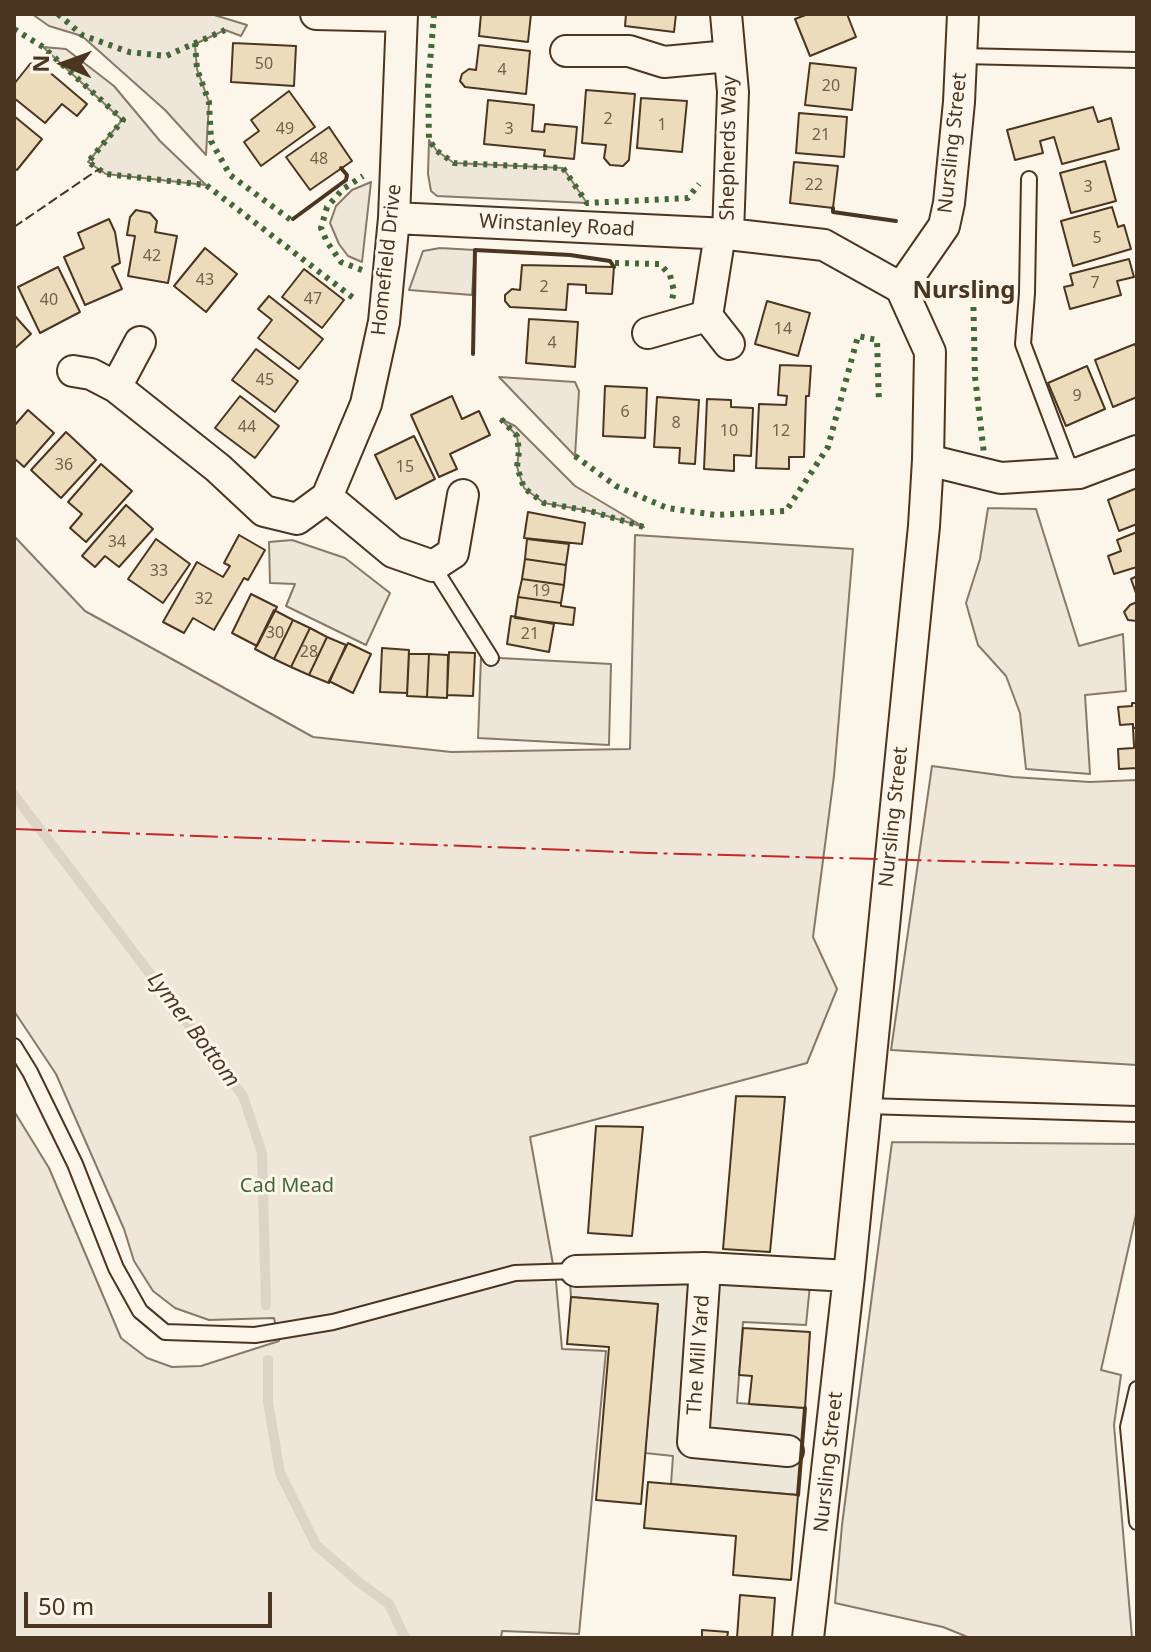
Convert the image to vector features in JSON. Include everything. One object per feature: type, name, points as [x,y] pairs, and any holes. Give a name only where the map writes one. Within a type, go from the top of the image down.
[{"type":"street","points":[[316,14],[402,15]]},
{"type":"street","name":"Shepherds Way","points":[[724,234],[733,92],[726,14]]},
{"type":"street","name":"Nursling Street","points":[[808,1638],[849,1276],[928,460],[930,352],[901,288],[944,226],[949,203],[963,14]]},
{"type":"street","name":"Homefield Drive","points":[[327,497],[366,404],[384,322],[394,218],[402,15]]},
{"type":"street","points":[[566,51],[629,51],[664,62],[729,56]]},
{"type":"street","name":"Winstanley Road","points":[[394,218],[724,234],[824,245],[901,288]]},
{"type":"street","points":[[724,234],[707,316],[729,344]]},
{"type":"street","points":[[648,333],[707,316]]},
{"type":"street","points":[[116,387],[140,342]]},
{"type":"street","points":[[73,371],[91,374],[116,387],[218,468],[264,511],[297,519],[327,497],[393,552],[433,566],[453,553],[463,495]]},
{"type":"street","points":[[928,460],[1001,478],[1079,473],[1137,451]]},
{"type":"street","points":[[576,1271],[705,1268]]},
{"type":"street","name":"The Mill Yard","points":[[788,1451],[693,1442],[705,1268],[849,1276]]},
{"type":"lane","points":[[962,56],[1137,60]]},
{"type":"lane","points":[[1029,179],[1023,344],[1072,474]]},
{"type":"lane","points":[[433,566],[491,658]]},
{"type":"lane","points":[[14,1046],[75,1164],[116,1268],[140,1311],[165,1332],[255,1335],[333,1322],[515,1273],[576,1271]]},
{"type":"lane","points":[[865,1106],[1137,1114]]},
{"type":"lane","points":[[1137,1389],[1128,1427],[1137,1522]]},
{"type":"green space","points":[[32,14],[211,14],[247,25],[241,36],[225,30],[195,44],[197,69],[209,102],[206,155],[165,110],[82,36],[49,26]]},
{"type":"green space","points":[[43,47],[66,49],[114,86],[160,141],[206,185],[106,174],[88,162],[122,120]]},
{"type":"green space","points":[[429,140],[437,151],[454,163],[563,168],[587,203],[437,196],[431,191],[428,174]]},
{"type":"green space","points":[[371,182],[362,262],[348,256],[330,223],[336,206],[352,190]]},
{"type":"green space","points":[[440,248],[475,250],[472,295],[409,290],[423,251]]},
{"type":"green space","points":[[499,377],[575,382],[579,391],[575,456]]},
{"type":"green space","points":[[501,419],[515,426],[575,486],[644,527],[590,511],[544,503],[524,488],[517,467],[517,436]]},
{"type":"green space","points":[[988,508],[1036,509],[1079,646],[1123,634],[1126,691],[1085,695],[1090,774],[1026,769],[1020,713],[1006,676],[978,645],[966,603],[980,559]]},
{"type":"green space","name":"Cad Mead","points":[[635,535],[853,549],[834,776],[813,937],[837,989],[807,1063],[530,1137],[556,1281],[562,1349],[606,1351],[579,1634],[502,1631],[501,1638],[14,1638],[14,1111],[49,1168],[121,1338],[147,1358],[172,1367],[201,1366],[279,1341],[274,1318],[209,1320],[175,1308],[153,1291],[134,1261],[124,1229],[56,1074],[14,1011],[14,536],[85,611],[313,737],[451,752],[630,749]]},
{"type":"green space","points":[[932,766],[1013,777],[1090,782],[1137,780],[1137,1065],[891,1050]]},
{"type":"green space","points":[[892,1142],[1137,1144],[1137,1210],[1101,1370],[1121,1375],[1114,1425],[1132,1638],[970,1638],[943,1627],[835,1603],[842,1525]]},
{"type":"shaded area","points":[[292,540],[345,558],[390,593],[366,645],[286,606],[295,584],[270,583],[269,542]]},
{"type":"shaded area","points":[[481,657],[611,664],[609,745],[478,738]]},
{"type":"shaded area","points":[[700,1279],[810,1285],[806,1325],[743,1322],[737,1403],[805,1408],[798,1495],[671,1484],[673,1456],[645,1453],[658,1304],[571,1297],[570,1282]]},
{"type":"building","points":[[481,14],[531,14],[528,42],[479,36]]},
{"type":"building","points":[[626,14],[676,14],[674,32],[625,26]]},
{"type":"building","points":[[808,14],[847,14],[856,37],[810,56],[795,19]]},
{"type":"building","points":[[233,43],[296,46],[294,86],[231,82]]},
{"type":"building","points":[[479,45],[530,51],[526,94],[465,87],[460,81],[462,74],[469,69],[476,70]]},
{"type":"building","points":[[34,59],[87,104],[77,116],[62,104],[45,123],[14,98],[14,84]]},
{"type":"building","points":[[810,63],[856,68],[852,110],[805,105]]},
{"type":"building","points":[[586,90],[635,94],[629,160],[623,166],[610,165],[604,158],[606,145],[582,143]]},
{"type":"building","points":[[289,91],[315,127],[261,166],[244,142],[259,131],[251,120]]},
{"type":"building","points":[[641,98],[687,101],[682,152],[637,148]]},
{"type":"building","points":[[488,100],[534,105],[532,131],[544,132],[545,124],[577,127],[574,159],[544,156],[545,150],[484,144]]},
{"type":"building","points":[[1093,107],[1098,122],[1111,118],[1119,149],[1062,164],[1054,137],[1040,141],[1043,153],[1015,160],[1007,130]]},
{"type":"building","points":[[799,113],[847,117],[844,157],[796,153]]},
{"type":"building","points":[[14,116],[42,139],[17,170],[14,168]]},
{"type":"building","points":[[329,127],[352,161],[310,190],[286,157]]},
{"type":"building","points":[[1105,161],[1116,201],[1071,213],[1060,173]]},
{"type":"building","points":[[794,162],[838,166],[833,208],[790,203]]},
{"type":"building","points":[[1112,207],[1118,227],[1124,225],[1131,249],[1073,266],[1061,221]]},
{"type":"building","points":[[136,210],[150,213],[157,221],[155,232],[177,236],[168,283],[128,276],[135,236],[127,235],[130,217]]},
{"type":"building","points":[[109,219],[115,232],[120,263],[112,267],[122,289],[85,305],[64,257],[84,248],[78,233]]},
{"type":"building","points":[[205,248],[237,274],[206,312],[174,286]]},
{"type":"building","points":[[1129,259],[1134,277],[1117,281],[1121,295],[1070,309],[1064,287],[1073,285],[1070,274]]},
{"type":"building","points":[[522,265],[614,267],[612,294],[586,293],[586,285],[568,284],[566,310],[510,307],[505,295],[512,289],[520,290]]},
{"type":"building","points":[[58,267],[80,312],[40,333],[18,287]]},
{"type":"building","points":[[304,269],[344,300],[322,328],[282,297]]},
{"type":"building","points":[[269,296],[323,339],[299,369],[258,338],[272,320],[258,309]]},
{"type":"building","points":[[767,301],[810,313],[798,356],[755,344]]},
{"type":"building","points":[[14,315],[31,334],[14,349]]},
{"type":"building","points":[[529,319],[578,322],[575,367],[526,363]]},
{"type":"building","points":[[1135,344],[1137,397],[1113,407],[1095,360]]},
{"type":"building","points":[[256,349],[298,381],[275,412],[232,380]]},
{"type":"building","points":[[780,365],[811,366],[809,396],[806,396],[804,457],[789,457],[789,469],[756,468],[759,404],[786,405],[787,396],[778,395]]},
{"type":"building","points":[[1087,366],[1105,409],[1066,426],[1048,383]]},
{"type":"building","points":[[605,386],[647,388],[645,438],[603,436]]},
{"type":"building","points":[[240,396],[279,426],[255,458],[215,428]]},
{"type":"building","points":[[452,396],[462,419],[479,411],[490,435],[450,454],[457,469],[439,477],[411,415]]},
{"type":"building","points":[[657,397],[699,400],[695,464],[679,463],[680,448],[654,447]]},
{"type":"building","points":[[707,399],[731,400],[731,407],[753,408],[751,456],[734,455],[734,471],[704,469]]},
{"type":"building","points":[[28,410],[54,433],[24,467],[14,458],[14,426]]},
{"type":"building","points":[[66,432],[96,460],[61,498],[31,470]]},
{"type":"building","points":[[414,436],[435,479],[396,499],[375,455]]},
{"type":"building","points":[[101,464],[132,491],[86,542],[70,528],[82,514],[68,502]]},
{"type":"building","points":[[1137,488],[1137,524],[1119,531],[1108,500]]},
{"type":"building","points":[[126,505],[153,529],[119,567],[105,556],[95,567],[82,556]]},
{"type":"building","points":[[528,512],[585,523],[582,544],[524,538]]},
{"type":"building","points":[[1137,532],[1137,567],[1114,574],[1108,556],[1121,551],[1117,540]]},
{"type":"building","points":[[239,535],[265,550],[248,580],[244,578],[214,630],[193,618],[184,633],[163,622],[197,562],[223,577],[230,566],[224,563]]},
{"type":"building","points":[[156,539],[190,564],[163,603],[128,579]]},
{"type":"building","points":[[527,539],[569,544],[566,565],[525,559]]},
{"type":"building","points":[[525,559],[566,565],[564,585],[522,579]]},
{"type":"building","points":[[1137,576],[1137,596],[1131,579]]},
{"type":"building","points":[[522,579],[564,585],[561,603],[518,597]]},
{"type":"building","points":[[251,594],[277,607],[257,646],[232,633]]},
{"type":"building","points":[[518,597],[575,608],[573,625],[515,618]]},
{"type":"building","points":[[1137,602],[1137,621],[1128,620],[1124,612]]},
{"type":"building","points":[[274,610],[293,620],[274,659],[255,649]]},
{"type":"building","points":[[511,616],[554,624],[549,652],[507,644]]},
{"type":"building","points":[[293,620],[310,628],[291,667],[274,659]]},
{"type":"building","points":[[310,628],[327,637],[309,675],[291,667]]},
{"type":"building","points":[[327,637],[346,645],[329,683],[309,675]]},
{"type":"building","points":[[348,643],[371,654],[353,693],[329,681]]},
{"type":"building","points":[[382,648],[409,650],[407,693],[380,692]]},
{"type":"building","points":[[449,652],[475,653],[473,696],[447,695]]},
{"type":"building","points":[[409,654],[429,654],[427,697],[407,696]]},
{"type":"building","points":[[429,654],[448,655],[447,698],[427,697]]},
{"type":"building","points":[[1132,703],[1137,703],[1137,728],[1133,728],[1133,724],[1120,725],[1118,707],[1132,706]]},
{"type":"building","points":[[1133,728],[1137,728],[1137,746],[1134,746]]},
{"type":"building","points":[[1137,746],[1137,768],[1119,769],[1118,749]]},
{"type":"building","points":[[736,1096],[785,1097],[770,1252],[723,1249]]},
{"type":"building","points":[[596,1126],[643,1127],[632,1236],[588,1233]]},
{"type":"building","points":[[571,1297],[658,1304],[641,1504],[596,1500],[609,1347],[567,1344]]},
{"type":"building","points":[[743,1328],[810,1332],[805,1408],[749,1404],[752,1376],[739,1375]]},
{"type":"building","points":[[648,1482],[798,1495],[791,1580],[733,1575],[736,1536],[644,1528]]},
{"type":"building","points":[[740,1595],[775,1598],[772,1638],[737,1638]]},
{"type":"building","points":[[702,1630],[728,1632],[727,1638],[702,1638]]},
{"type":"waterway","name":"Lymer Bottom","points":[[14,795],[243,1096],[262,1153],[266,1305]]},
{"type":"waterway","name":"Lymer Bottom","points":[[268,1360],[268,1402],[280,1473],[316,1545],[389,1604],[405,1638]]},
{"type":"hedge","points":[[58,14],[82,35],[129,52],[166,56],[225,30]]},
{"type":"hedge","points":[[434,14],[428,87],[429,140],[437,151],[454,163],[563,168],[587,203],[688,198],[699,184]]},
{"type":"hedge","points":[[14,29],[43,47],[123,120],[88,162],[106,174],[206,185],[356,300]]},
{"type":"hedge","points":[[195,43],[197,69],[209,102],[211,141],[230,175],[295,223]]},
{"type":"hedge","points":[[362,270],[341,262],[321,228],[327,207],[343,189],[363,176]]},
{"type":"hedge","points":[[615,263],[660,264],[670,275],[674,291],[672,300]]},
{"type":"hedge","points":[[973,287],[975,377],[984,454]]},
{"type":"hedge","points":[[575,456],[616,486],[667,508],[716,515],[786,511],[828,447],[858,336],[877,340],[879,403]]},
{"type":"hedge","points":[[501,419],[517,436],[517,467],[524,488],[544,503],[590,511],[644,527]]},
{"type":"fence","points":[[14,227],[99,169]]},
{"type":"wall","points":[[293,219],[346,180],[347,175],[341,168]]},
{"type":"wall","points":[[833,208],[833,212],[896,221]]},
{"type":"wall","points":[[473,354],[475,250],[570,255],[610,261],[614,267]]},
{"type":"wall","points":[[798,1495],[805,1408]]},
{"type":"power","points":[[14,829],[649,853],[1137,866]]},
{"type":"district","name":"Nursling","points":[[964,291]]}]
